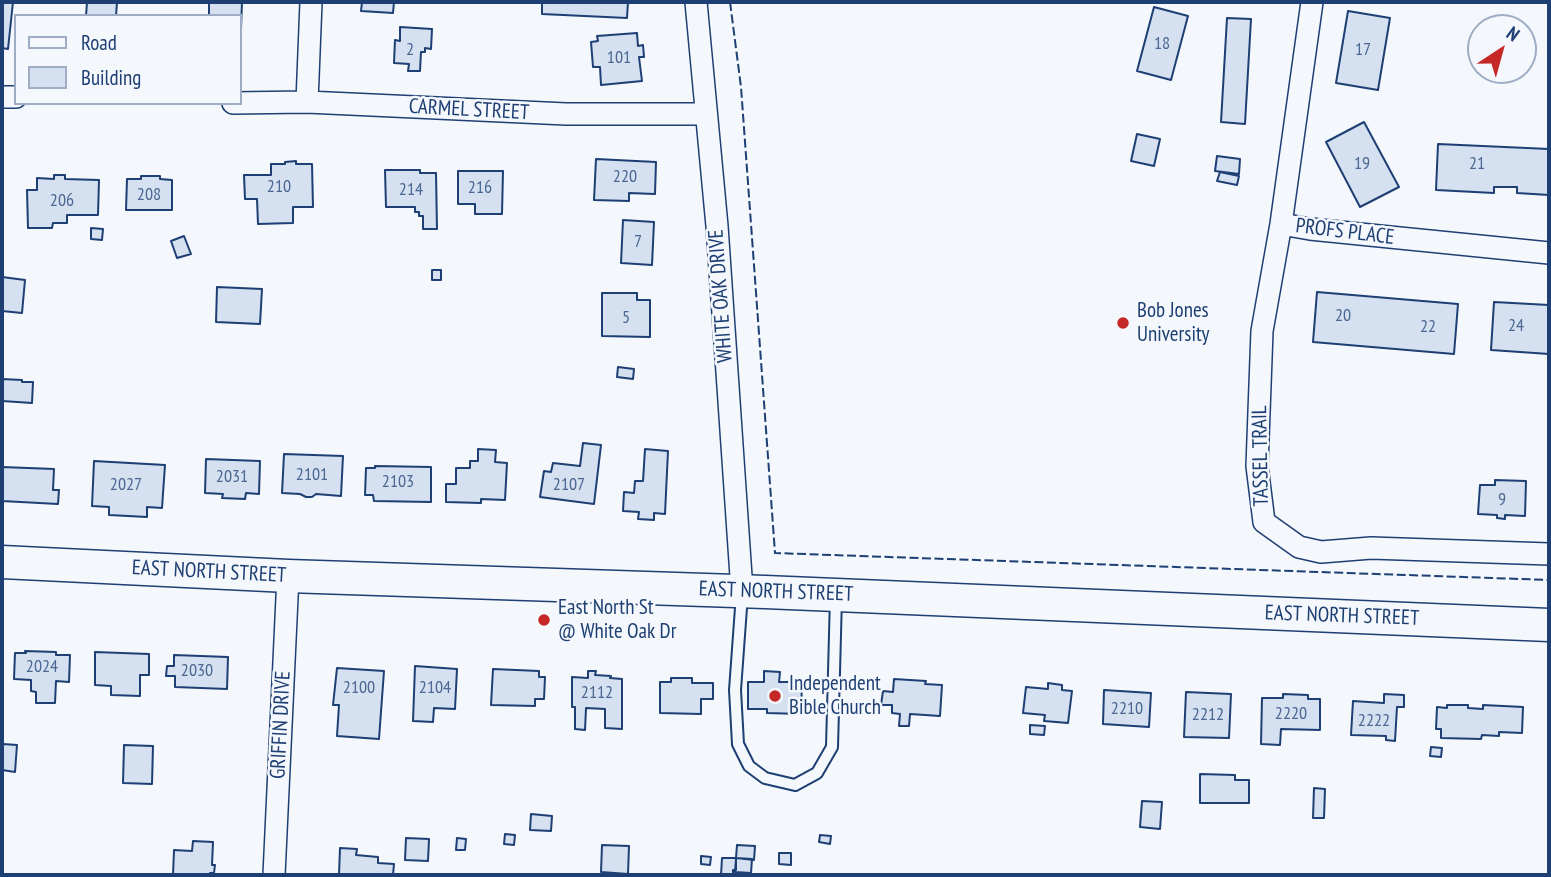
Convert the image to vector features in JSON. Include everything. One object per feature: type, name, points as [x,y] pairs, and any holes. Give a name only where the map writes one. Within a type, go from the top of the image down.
[{"type":"main road","name":"EAST NORTH STREET","points":[[2,562],[288,576],[742,591],[1549,625]]},
{"type":"street","points":[[307,102],[311,2]]},
{"type":"street","name":"WHITE OAK DRIVE","points":[[696,2],[717,226],[742,591]]},
{"type":"street","name":"PROFS PLACE","points":[[1312,2],[1281,224],[1549,253]]},
{"type":"street","name":"CARMEL STREET","points":[[242,103],[307,102],[566,114],[706,114]]},
{"type":"street","name":"TASSEL TRAIL","points":[[1281,224],[1262,331],[1257,466],[1264,522],[1299,547],[1321,552],[1371,548],[1549,554]]},
{"type":"street","name":"GRIFFIN DRIVE","points":[[274,875],[288,576]]},
{"type":"lane","points":[[742,591],[736,679],[737,744],[749,766],[765,778],[795,785],[817,773],[832,747],[836,595]]},
{"type":"building","points":[[2,2],[13,2],[8,49],[2,48]]},
{"type":"building","points":[[87,2],[117,2],[116,14],[86,14]]},
{"type":"building","points":[[209,2],[242,2],[242,14],[209,14]]},
{"type":"building","points":[[362,2],[394,2],[393,13],[361,11]]},
{"type":"building","points":[[542,2],[628,2],[627,18],[542,14]]},
{"type":"building","points":[[1154,7],[1188,16],[1171,80],[1137,71]]},
{"type":"building","points":[[1348,11],[1390,18],[1378,90],[1336,83]]},
{"type":"building","points":[[1227,18],[1251,19],[1245,124],[1221,122]]},
{"type":"building","points":[[400,27],[432,29],[431,49],[425,48],[425,52],[421,52],[420,71],[408,71],[409,64],[394,63],[395,40],[400,41]]},
{"type":"building","points":[[637,33],[638,46],[643,45],[644,57],[639,57],[642,81],[601,85],[600,67],[593,67],[591,42],[598,41],[597,36]]},
{"type":"building","points":[[1364,122],[1399,187],[1360,207],[1326,142]]},
{"type":"building","points":[[1137,134],[1160,139],[1154,166],[1131,161]]},
{"type":"building","points":[[1438,144],[1549,149],[1549,195],[1517,193],[1517,187],[1494,187],[1494,193],[1436,190]]},
{"type":"building","points":[[1217,156],[1240,159],[1239,174],[1215,171]]},
{"type":"building","points":[[596,159],[656,162],[655,194],[629,193],[629,201],[594,200]]},
{"type":"building","points":[[296,161],[296,164],[312,164],[313,207],[293,207],[293,223],[258,224],[257,199],[245,199],[244,175],[271,175],[271,164]]},
{"type":"building","points":[[385,170],[436,173],[437,229],[423,229],[423,216],[415,212],[415,207],[386,207]]},
{"type":"building","points":[[458,171],[503,171],[502,214],[475,214],[475,204],[458,204]]},
{"type":"building","points":[[1220,172],[1239,176],[1237,185],[1217,181]]},
{"type":"building","points":[[54,175],[65,175],[65,179],[99,180],[98,215],[67,215],[67,223],[53,223],[52,228],[28,228],[27,190],[37,190],[37,178],[54,179]]},
{"type":"building","points":[[141,176],[160,176],[160,179],[172,180],[172,210],[126,210],[127,179],[141,179]]},
{"type":"building","points":[[623,220],[654,222],[652,265],[621,263]]},
{"type":"building","points":[[91,228],[103,229],[102,240],[91,239]]},
{"type":"building","points":[[184,236],[191,254],[177,258],[171,241]]},
{"type":"building","points":[[432,270],[441,270],[441,280],[432,280]]},
{"type":"building","points":[[2,277],[25,280],[22,313],[2,311]]},
{"type":"building","points":[[217,287],[262,289],[260,324],[216,322]]},
{"type":"building","points":[[1317,292],[1458,304],[1454,354],[1313,342]]},
{"type":"building","points":[[602,293],[637,293],[637,300],[650,300],[650,337],[602,336]]},
{"type":"building","points":[[1494,302],[1549,305],[1549,354],[1491,350]]},
{"type":"building","points":[[618,367],[634,369],[633,379],[617,377]]},
{"type":"building","points":[[2,379],[33,382],[32,403],[2,401]]},
{"type":"building","points":[[583,443],[601,445],[594,504],[540,497],[544,471],[551,472],[553,463],[580,466]]},
{"type":"building","points":[[478,449],[496,450],[495,462],[507,463],[505,500],[481,499],[481,503],[446,502],[446,484],[456,484],[456,468],[470,468],[470,461],[478,461]]},
{"type":"building","points":[[645,449],[668,451],[665,514],[654,513],[654,520],[638,519],[639,512],[623,511],[624,492],[634,493],[635,481],[643,481]]},
{"type":"building","points":[[284,454],[343,456],[341,496],[316,494],[306,497],[282,493]]},
{"type":"building","points":[[206,459],[260,461],[259,494],[246,493],[245,499],[222,498],[223,494],[205,493]]},
{"type":"building","points":[[94,461],[165,465],[162,508],[147,507],[147,517],[109,515],[109,507],[92,506]]},
{"type":"building","points":[[2,467],[54,469],[53,490],[59,490],[58,504],[2,501]]},
{"type":"building","points":[[431,467],[431,502],[374,501],[373,495],[365,495],[366,468]]},
{"type":"building","points":[[1495,480],[1526,481],[1525,516],[1505,515],[1505,519],[1497,518],[1497,515],[1478,514],[1480,485],[1495,485]]},
{"type":"building","points":[[25,651],[70,655],[69,682],[56,681],[55,703],[36,703],[36,692],[31,691],[31,680],[14,679],[15,653],[26,653]]},
{"type":"building","points":[[95,652],[149,654],[149,675],[140,675],[140,696],[111,695],[111,686],[95,685]]},
{"type":"building","points":[[174,655],[228,657],[227,689],[175,687],[175,676],[166,676],[167,666],[174,666]]},
{"type":"building","points":[[415,666],[457,669],[455,709],[434,708],[433,722],[413,721]]},
{"type":"building","points":[[337,668],[384,671],[379,739],[337,736],[339,705],[333,705]]},
{"type":"building","points":[[493,669],[539,671],[539,677],[545,677],[544,699],[535,699],[535,706],[491,705]]},
{"type":"building","points":[[588,671],[596,671],[595,675],[622,679],[622,729],[605,728],[605,709],[586,708],[585,730],[575,729],[572,677],[588,678]]},
{"type":"building","name":"Independent Bible Church","points":[[764,671],[780,672],[779,682],[802,682],[801,714],[767,713],[767,709],[748,709],[748,682],[764,682]]},
{"type":"building","points":[[671,678],[692,678],[692,683],[713,683],[713,699],[701,699],[701,714],[660,713],[660,682],[671,682]]},
{"type":"building","points":[[894,679],[942,685],[940,716],[910,714],[909,726],[899,726],[900,714],[892,713],[892,705],[881,705],[883,691],[893,692]]},
{"type":"building","points":[[1048,683],[1062,685],[1062,690],[1072,691],[1068,723],[1044,721],[1045,715],[1023,713],[1026,687],[1048,689]]},
{"type":"building","points":[[1104,690],[1151,693],[1149,727],[1103,724]]},
{"type":"building","points":[[1186,692],[1231,694],[1229,738],[1184,737]]},
{"type":"building","points":[[1283,694],[1308,695],[1308,699],[1320,699],[1320,730],[1281,729],[1280,745],[1261,744],[1262,698],[1283,698]]},
{"type":"building","points":[[1384,694],[1404,695],[1404,707],[1397,707],[1395,741],[1386,740],[1386,736],[1351,735],[1353,701],[1384,703]]},
{"type":"building","points":[[1447,705],[1468,705],[1468,708],[1483,709],[1483,705],[1523,707],[1522,733],[1499,732],[1499,736],[1482,735],[1481,739],[1441,738],[1441,729],[1436,729],[1437,707],[1447,708]]},
{"type":"building","points":[[1030,725],[1045,726],[1044,735],[1030,734]]},
{"type":"building","points":[[3,744],[17,745],[15,772],[2,770]]},
{"type":"building","points":[[124,745],[153,746],[152,784],[123,783]]},
{"type":"building","points":[[1431,747],[1442,748],[1441,757],[1430,756]]},
{"type":"building","points":[[1200,774],[1235,775],[1235,780],[1249,780],[1249,803],[1200,803]]},
{"type":"building","points":[[1314,788],[1325,789],[1324,818],[1313,818]]},
{"type":"building","points":[[1142,801],[1162,802],[1160,829],[1140,827]]},
{"type":"building","points":[[531,814],[552,816],[551,831],[530,830]]},
{"type":"building","points":[[505,834],[515,835],[514,845],[504,844]]},
{"type":"building","points":[[820,835],[831,836],[830,844],[819,842]]},
{"type":"building","points":[[406,838],[429,839],[428,861],[405,860]]},
{"type":"building","points":[[457,838],[466,839],[465,850],[456,850]]},
{"type":"building","points":[[193,841],[213,842],[214,873],[173,875],[174,850],[192,851]]},
{"type":"building","points":[[602,845],[629,846],[628,874],[601,872]]},
{"type":"building","points":[[737,845],[755,846],[754,860],[736,858]]},
{"type":"building","points":[[340,848],[357,849],[356,855],[378,857],[378,863],[394,864],[393,875],[339,875]]},
{"type":"building","points":[[779,853],[791,853],[791,865],[779,864]]},
{"type":"building","points":[[701,856],[711,857],[710,865],[701,864]]},
{"type":"building","points":[[722,858],[736,858],[733,875],[721,875]]},
{"type":"building","points":[[736,858],[752,859],[751,873],[735,872]]},
{"type":"fence","points":[[730,2],[741,87],[775,553],[1549,580]]},
{"type":"place","name":"Bob Jones University","points":[[1123,323]]},
{"type":"place","name":"East North St @ White Oak Dr","points":[[544,620]]},
{"type":"place","name":"Independent Bible Church","points":[[775,696]]}]
